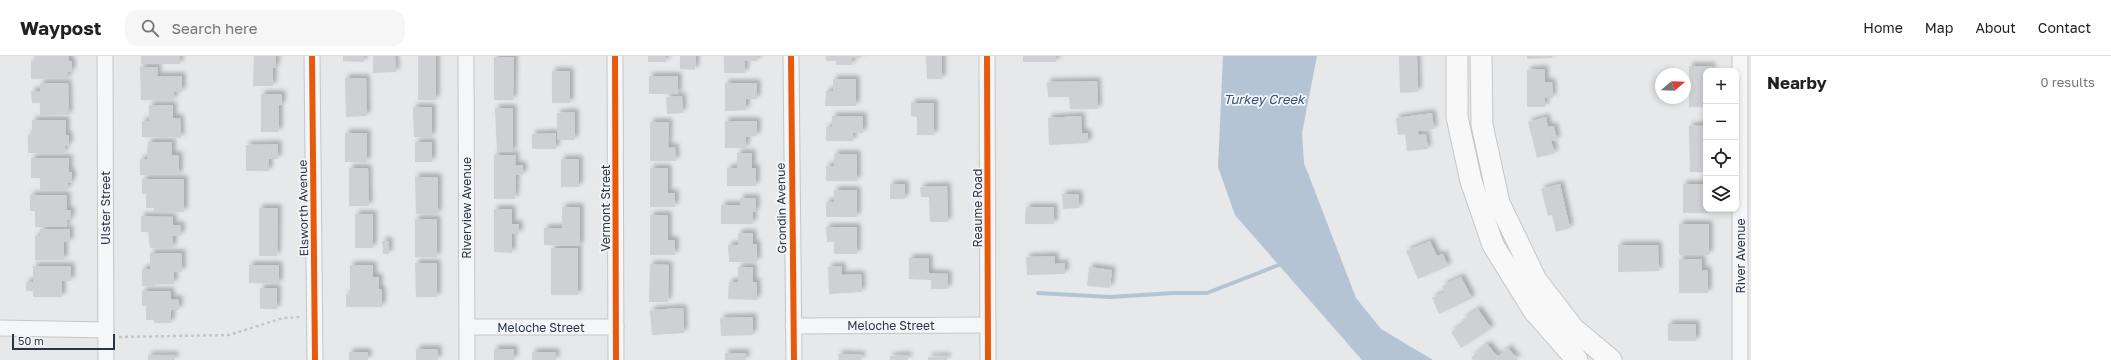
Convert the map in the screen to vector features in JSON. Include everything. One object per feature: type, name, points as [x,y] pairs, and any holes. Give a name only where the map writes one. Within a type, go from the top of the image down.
[{"type":"main road","points":[[1457,56],[1457,117],[1470,181],[1493,245],[1534,311],[1577,360]]},
{"type":"main road","points":[[1481,56],[1482,125],[1499,203],[1536,280],[1573,328],[1611,360]]},
{"type":"street","name":"Ulster Street","points":[[105,56],[106,360]]},
{"type":"street","name":"Elsworth Avenue","points":[[312,56],[315,360]]},
{"type":"street","name":"Riverview Avenue","points":[[466,56],[467,360]]},
{"type":"street","name":"Vermont Street","points":[[615,56],[616,360]]},
{"type":"street","name":"Grondin Avenue","points":[[791,56],[794,360]]},
{"type":"street","name":"Reaume Road","points":[[987,56],[988,360]]},
{"type":"street","name":"River Avenue","points":[[1740,56],[1740,360]]},
{"type":"street","name":"Meloche Street","points":[[794,326],[988,325]]},
{"type":"street","name":"Meloche Street","points":[[467,327],[616,327]]},
{"type":"street","points":[[0,328],[106,334]]},
{"type":"path","points":[[106,334],[229,335],[283,318],[315,317]]},
{"type":"water","name":"Turkey Creek","points":[[1223,56],[1317,56],[1302,133],[1304,163],[1356,298],[1381,329],[1433,360],[1362,360],[1235,215],[1218,167]]},
{"type":"building","points":[[35,56],[69,56],[69,61],[72,61],[72,72],[68,72],[68,79],[31,79],[31,61],[35,61]]},
{"type":"building","points":[[141,56],[180,56],[180,64],[141,64]]},
{"type":"building","points":[[254,56],[276,56],[276,68],[273,68],[273,86],[253,86]]},
{"type":"building","points":[[343,56],[364,56],[364,62],[343,61]]},
{"type":"building","points":[[373,56],[395,56],[396,72],[373,73]]},
{"type":"building","points":[[418,56],[436,56],[436,100],[418,100]]},
{"type":"building","points":[[648,56],[666,56],[666,62],[648,62]]},
{"type":"building","points":[[680,56],[696,56],[695,70],[680,69]]},
{"type":"building","points":[[724,56],[757,56],[757,61],[745,61],[745,73],[724,73]]},
{"type":"building","points":[[826,56],[861,56],[861,58],[852,58],[852,65],[836,65],[836,61],[826,61]]},
{"type":"building","points":[[926,56],[942,56],[942,79],[927,79]]},
{"type":"building","points":[[1023,56],[1056,56],[1056,62],[1023,62]]},
{"type":"building","points":[[1399,56],[1417,56],[1418,92],[1400,93]]},
{"type":"building","points":[[1527,56],[1552,56],[1553,58],[1527,59]]},
{"type":"building","points":[[494,57],[514,57],[513,100],[494,100]]},
{"type":"building","points":[[1689,66],[1712,66],[1712,68],[1703,68],[1703,107],[1689,107],[1689,104],[1691,104],[1691,68],[1689,68]]},
{"type":"building","points":[[140,67],[158,67],[157,76],[182,76],[182,92],[174,92],[174,100],[141,100]]},
{"type":"building","points":[[1545,69],[1545,82],[1552,82],[1553,98],[1545,98],[1545,107],[1527,107],[1527,70]]},
{"type":"building","points":[[552,71],[570,71],[570,103],[552,103]]},
{"type":"building","points":[[649,76],[678,76],[678,94],[649,94]]},
{"type":"building","points":[[345,78],[366,78],[367,116],[346,117]]},
{"type":"building","points":[[833,79],[856,79],[856,106],[825,106],[826,91],[833,91]]},
{"type":"building","points":[[1097,81],[1098,109],[1070,109],[1069,97],[1048,97],[1047,82]]},
{"type":"building","points":[[40,83],[68,83],[69,115],[40,116],[40,103],[32,103],[31,91],[40,91]]},
{"type":"building","points":[[725,83],[757,83],[757,99],[746,99],[746,110],[725,111]]},
{"type":"building","points":[[261,94],[282,94],[282,105],[279,105],[279,132],[261,132]]},
{"type":"building","points":[[682,96],[683,113],[667,114],[666,97]]},
{"type":"building","points":[[911,103],[934,103],[934,135],[917,135],[917,117],[911,116]]},
{"type":"building","points":[[149,105],[173,105],[173,118],[180,118],[181,138],[142,137],[142,121],[149,121]]},
{"type":"building","points":[[413,107],[432,107],[432,137],[414,137]]},
{"type":"building","points":[[495,108],[513,108],[513,152],[497,152]]},
{"type":"building","points":[[575,112],[575,140],[557,140],[557,113]]},
{"type":"building","points":[[1432,113],[1434,129],[1418,131],[1419,135],[1426,134],[1428,149],[1407,151],[1405,134],[1398,135],[1396,118]]},
{"type":"building","points":[[832,116],[863,116],[863,133],[853,133],[853,141],[826,141],[826,127],[832,127]]},
{"type":"building","points":[[1081,116],[1082,133],[1088,133],[1088,143],[1049,145],[1048,118]]},
{"type":"building","points":[[1546,117],[1548,127],[1554,126],[1557,140],[1551,141],[1555,153],[1537,158],[1528,122]]},
{"type":"building","points":[[32,120],[66,120],[66,135],[69,135],[69,146],[65,146],[65,153],[28,153],[28,135],[32,135]]},
{"type":"building","points":[[725,121],[757,121],[757,136],[746,137],[746,148],[725,148]]},
{"type":"building","points":[[650,122],[669,122],[668,147],[675,147],[676,161],[650,161]]},
{"type":"building","points":[[1703,125],[1703,172],[1690,172],[1689,126]]},
{"type":"building","points":[[345,133],[367,133],[367,162],[345,162]]},
{"type":"building","points":[[556,133],[556,149],[532,149],[532,134]]},
{"type":"building","points":[[148,142],[172,142],[172,155],[179,155],[179,175],[140,175],[140,159],[147,159]]},
{"type":"building","points":[[415,142],[432,142],[432,162],[415,162]]},
{"type":"building","points":[[278,144],[278,159],[269,159],[269,171],[246,171],[246,145]]},
{"type":"building","points":[[737,153],[752,153],[752,168],[756,168],[756,186],[727,186],[727,168],[737,168]]},
{"type":"building","points":[[834,154],[857,154],[857,181],[826,181],[826,166],[834,166]]},
{"type":"building","points":[[494,155],[516,155],[515,165],[523,165],[523,175],[516,175],[515,199],[494,199]]},
{"type":"building","points":[[31,158],[69,158],[69,172],[72,172],[72,183],[68,183],[68,190],[40,190],[40,178],[31,178]]},
{"type":"building","points":[[561,159],[579,159],[579,187],[561,187]]},
{"type":"building","points":[[349,168],[368,168],[369,206],[349,206]]},
{"type":"building","points":[[650,168],[668,168],[668,193],[675,193],[675,207],[650,207]]},
{"type":"building","points":[[415,177],[438,177],[438,214],[416,214]]},
{"type":"building","points":[[142,179],[184,179],[184,212],[154,212],[154,208],[146,208],[146,194],[142,194]]},
{"type":"building","points":[[890,184],[905,184],[905,199],[890,199]]},
{"type":"building","points":[[1560,184],[1570,228],[1556,232],[1552,215],[1548,216],[1541,189]]},
{"type":"building","points":[[1683,184],[1703,184],[1703,212],[1709,213],[1683,213]]},
{"type":"building","points":[[947,186],[948,222],[930,222],[929,197],[921,197],[920,187]]},
{"type":"building","points":[[834,190],[857,190],[857,217],[826,217],[826,202],[834,202]]},
{"type":"building","points":[[1062,194],[1079,194],[1079,208],[1063,209]]},
{"type":"building","points":[[30,195],[67,195],[67,210],[71,210],[71,220],[67,220],[67,227],[35,227],[35,211],[30,211]]},
{"type":"building","points":[[740,198],[756,198],[756,212],[753,212],[753,224],[721,224],[721,205],[740,205]]},
{"type":"building","points":[[562,207],[580,207],[580,246],[544,245],[544,228],[562,228]]},
{"type":"building","points":[[1026,207],[1054,207],[1054,224],[1025,224]]},
{"type":"building","points":[[259,208],[278,208],[277,256],[259,256]]},
{"type":"building","points":[[494,209],[512,209],[512,224],[519,224],[519,234],[512,234],[512,253],[494,252]]},
{"type":"building","points":[[355,214],[373,214],[373,248],[355,248]]},
{"type":"building","points":[[650,215],[668,215],[668,240],[675,240],[675,255],[650,255]]},
{"type":"building","points":[[141,216],[173,217],[173,225],[181,225],[181,236],[173,236],[173,248],[150,248],[148,232],[141,232]]},
{"type":"building","points":[[415,219],[437,219],[437,257],[415,257]]},
{"type":"building","points":[[1679,224],[1709,224],[1709,255],[1679,255]]},
{"type":"building","points":[[826,227],[857,227],[857,254],[834,254],[834,242],[827,242]]},
{"type":"building","points":[[40,229],[70,229],[70,242],[64,242],[64,260],[35,260],[35,236],[40,236]]},
{"type":"building","points":[[738,233],[753,233],[753,244],[757,244],[757,262],[729,262],[728,245],[738,245]]},
{"type":"building","points":[[382,241],[389,241],[389,254],[383,254]]},
{"type":"building","points":[[1430,241],[1437,256],[1443,254],[1448,266],[1418,279],[1406,251]]},
{"type":"building","points":[[1618,245],[1658,245],[1659,271],[1618,272]]},
{"type":"building","points":[[551,248],[578,248],[578,295],[551,295]]},
{"type":"building","points":[[150,253],[182,253],[182,272],[174,272],[174,284],[154,284],[154,286],[142,286],[142,269],[150,269]]},
{"type":"building","points":[[1055,256],[1055,264],[1065,263],[1065,274],[1027,275],[1026,257]]},
{"type":"building","points":[[909,258],[929,258],[929,273],[948,274],[948,289],[931,289],[931,280],[909,279]]},
{"type":"building","points":[[1679,259],[1702,259],[1702,270],[1708,270],[1708,293],[1679,293]]},
{"type":"building","points":[[415,263],[437,263],[437,297],[416,297]]},
{"type":"building","points":[[650,264],[669,265],[668,302],[649,302]]},
{"type":"building","points":[[249,265],[279,265],[279,284],[249,283]]},
{"type":"building","points":[[350,265],[373,265],[373,277],[379,277],[379,289],[382,290],[382,307],[346,307],[346,294],[350,295]]},
{"type":"building","points":[[33,266],[71,266],[71,281],[62,281],[62,297],[33,297],[33,291],[26,291],[26,282],[33,282]]},
{"type":"building","points":[[842,266],[842,275],[861,274],[862,292],[829,294],[828,267]]},
{"type":"building","points":[[738,267],[753,267],[753,282],[757,282],[757,300],[728,299],[729,282],[738,282]]},
{"type":"building","points":[[1089,267],[1112,270],[1110,288],[1087,286]]},
{"type":"building","points":[[1461,277],[1472,298],[1439,314],[1432,298],[1445,292],[1442,286]]},
{"type":"building","points":[[260,288],[277,288],[277,309],[260,309]]},
{"type":"building","points":[[142,291],[171,291],[171,299],[179,299],[179,310],[171,310],[171,323],[154,323],[154,320],[146,320],[146,306],[142,306]]},
{"type":"building","points":[[683,308],[684,333],[652,335],[650,310]]},
{"type":"building","points":[[1478,309],[1491,328],[1461,348],[1451,332],[1465,323],[1462,320]]},
{"type":"building","points":[[753,317],[753,335],[721,336],[720,318]]},
{"type":"building","points":[[1668,324],[1696,324],[1696,341],[1668,341]]},
{"type":"building","points":[[1487,344],[1498,357],[1508,348],[1518,360],[1473,360],[1471,358]]},
{"type":"building","points":[[416,349],[438,349],[438,360],[416,360]]},
{"type":"building","points":[[494,349],[514,349],[514,360],[494,360]]},
{"type":"building","points":[[349,352],[368,352],[368,360],[349,360]]},
{"type":"building","points":[[532,352],[556,352],[556,360],[532,360]]},
{"type":"building","points":[[725,353],[746,353],[746,360],[725,360]]},
{"type":"building","points":[[838,354],[862,355],[861,360],[839,360]]},
{"type":"building","points":[[148,355],[175,355],[175,360],[148,360]]},
{"type":"building","points":[[908,355],[908,360],[890,360],[890,356]]},
{"type":"building","points":[[947,356],[947,360],[928,360],[928,357]]},
{"type":"waterway","points":[[1038,293],[1110,297],[1174,293],[1207,293],[1284,263]]},
{"type":"cycle path","points":[[312,56],[315,360]]},
{"type":"cycle path","points":[[615,56],[616,360]]},
{"type":"cycle path","points":[[791,56],[794,360]]},
{"type":"cycle path","points":[[987,56],[988,360]]}]
